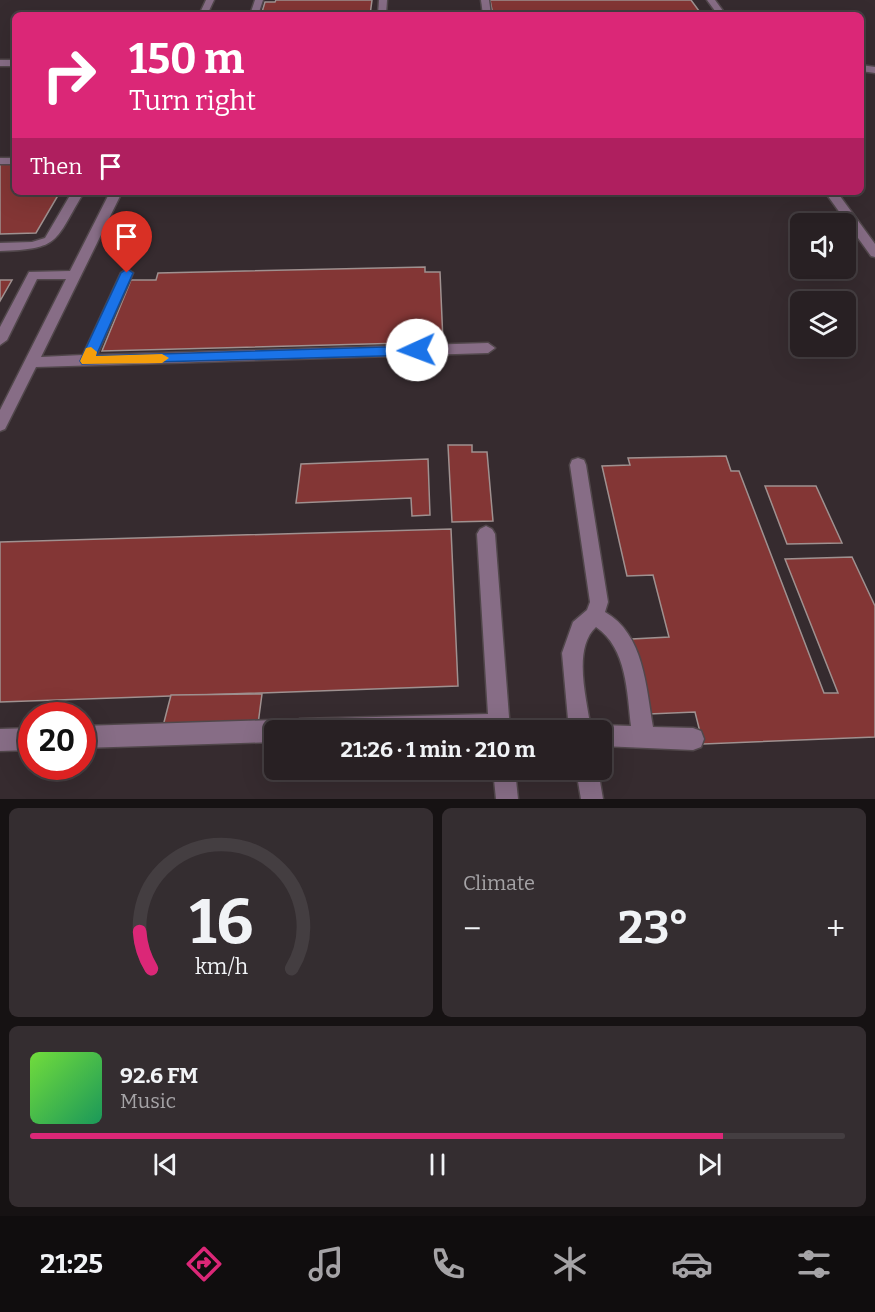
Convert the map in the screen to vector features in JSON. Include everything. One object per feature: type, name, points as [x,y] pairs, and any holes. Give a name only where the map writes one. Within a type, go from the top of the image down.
[{"type":"street","points":[[0,247],[34,246],[49,240],[76,195]]},
{"type":"street","points":[[0,425],[114,195]]},
{"type":"street","points":[[833,195],[875,253]]},
{"type":"street","points":[[87,361],[127,273]]},
{"type":"street","points":[[0,340],[33,275],[74,275]]},
{"type":"street","points":[[31,362],[488,348]]},
{"type":"street","points":[[578,465],[599,602],[594,616],[580,629],[572,653],[579,720]]},
{"type":"street","points":[[486,534],[499,720]]},
{"type":"street","points":[[594,616],[609,625],[619,635],[630,663],[644,738]]},
{"type":"street","points":[[96,737],[264,731]]},
{"type":"street","points":[[612,736],[693,740]]},
{"type":"street","points":[[0,740],[18,739]]},
{"type":"street","points":[[505,780],[507,799]]},
{"type":"street","points":[[589,780],[592,799]]},
{"type":"building","points":[[276,0],[372,0],[370,12],[262,12],[265,2]]},
{"type":"building","points":[[490,0],[691,0],[700,12],[492,12]]},
{"type":"building","points":[[0,164],[12,164],[12,195],[58,195],[36,233],[0,234]]},
{"type":"building","points":[[425,267],[425,272],[440,272],[443,342],[102,351],[131,280],[156,280],[158,273]]},
{"type":"building","points":[[0,280],[12,280],[0,301]]},
{"type":"building","points":[[448,445],[472,445],[472,452],[487,452],[493,521],[452,522]]},
{"type":"building","points":[[726,456],[731,471],[739,471],[824,693],[838,693],[785,559],[852,557],[875,606],[875,737],[703,744],[695,712],[649,714],[632,639],[669,637],[653,575],[627,576],[602,466],[630,465],[628,458]]},
{"type":"building","points":[[428,459],[430,515],[412,516],[411,498],[296,503],[301,464]]},
{"type":"building","points":[[765,486],[816,486],[842,543],[787,544]]},
{"type":"building","points":[[451,529],[458,686],[0,702],[0,542]]},
{"type":"building","points":[[262,694],[258,724],[163,726],[171,695]]},
{"type":"slow traffic","points":[[91,352],[87,361],[162,358]]},
{"type":"route","points":[[127,273],[87,361],[417,350]]}]
